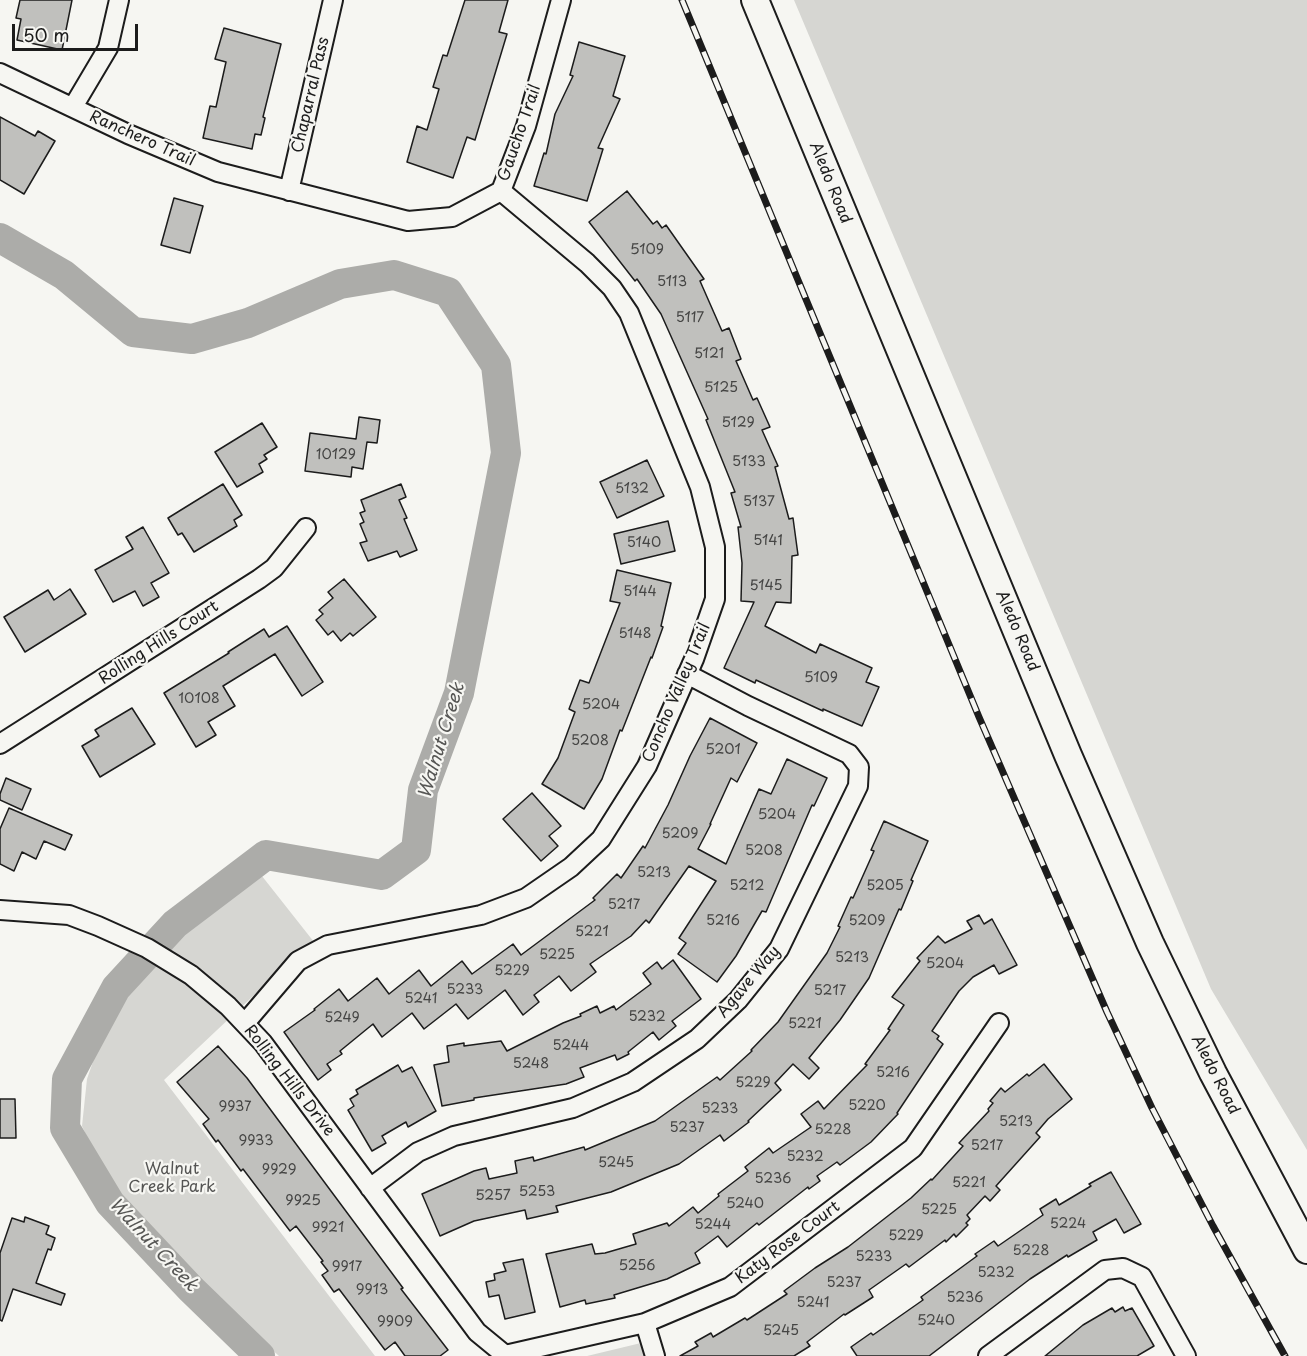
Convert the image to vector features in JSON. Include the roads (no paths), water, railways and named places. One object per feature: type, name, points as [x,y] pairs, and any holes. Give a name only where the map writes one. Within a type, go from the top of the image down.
[{"type":"street","points":[[73,107],[108,48],[119,0]]},
{"type":"street","name":"Chaparral Pass","points":[[289,191],[333,0]]},
{"type":"street","name":"Gaucho Trail","points":[[289,191],[408,221],[452,217],[501,191],[526,126],[561,0]]},
{"type":"street","name":"Aledo Road","points":[[755,0],[1064,744],[1146,933],[1213,1073],[1307,1250]]},
{"type":"street","name":"Ranchero Trail","points":[[0,73],[128,134],[218,172],[289,191]]},
{"type":"street","name":"Concho Valley Trail","points":[[245,1023],[298,961],[328,945],[481,915],[526,898],[571,867],[601,838],[647,766],[687,674],[715,599],[715,547],[700,487],[628,313],[612,288],[587,263],[501,191]]},
{"type":"street","name":"Rolling Hills Court","points":[[0,744],[259,579],[274,568],[306,528]]},
{"type":"street","name":"Agave Way","points":[[369,1188],[418,1152],[454,1136],[573,1108],[633,1082],[697,1039],[738,1000],[779,949],[858,786],[859,767],[849,754],[687,674]]},
{"type":"street","name":"Rolling Hills Drive","points":[[0,910],[69,915],[98,926],[147,948],[191,975],[228,1006],[263,1043],[477,1332],[505,1354]]},
{"type":"street","name":"Katy Rose Court","points":[[505,1354],[645,1323],[730,1287],[913,1148],[999,1023]]},
{"type":"street","points":[[988,1356],[1105,1270],[1123,1268],[1142,1277],[1186,1356]]},
{"type":"street","points":[[645,1323],[655,1356]]},
{"type":"waterway","name":"Walnut Creek","points":[[0,238],[64,275],[133,332],[192,339],[248,323],[340,284],[394,275],[448,292],[496,365],[506,453],[459,693],[423,790],[416,850],[382,875],[266,855],[175,924],[116,988],[67,1079],[65,1128],[110,1203],[190,1288],[260,1356]]},
{"type":"railway","points":[[682,0],[979,717],[1107,1012],[1152,1108],[1213,1226],[1285,1356]]},
{"type":"park label","name":"Walnut Creek Park","points":[[172,1179]]}]
